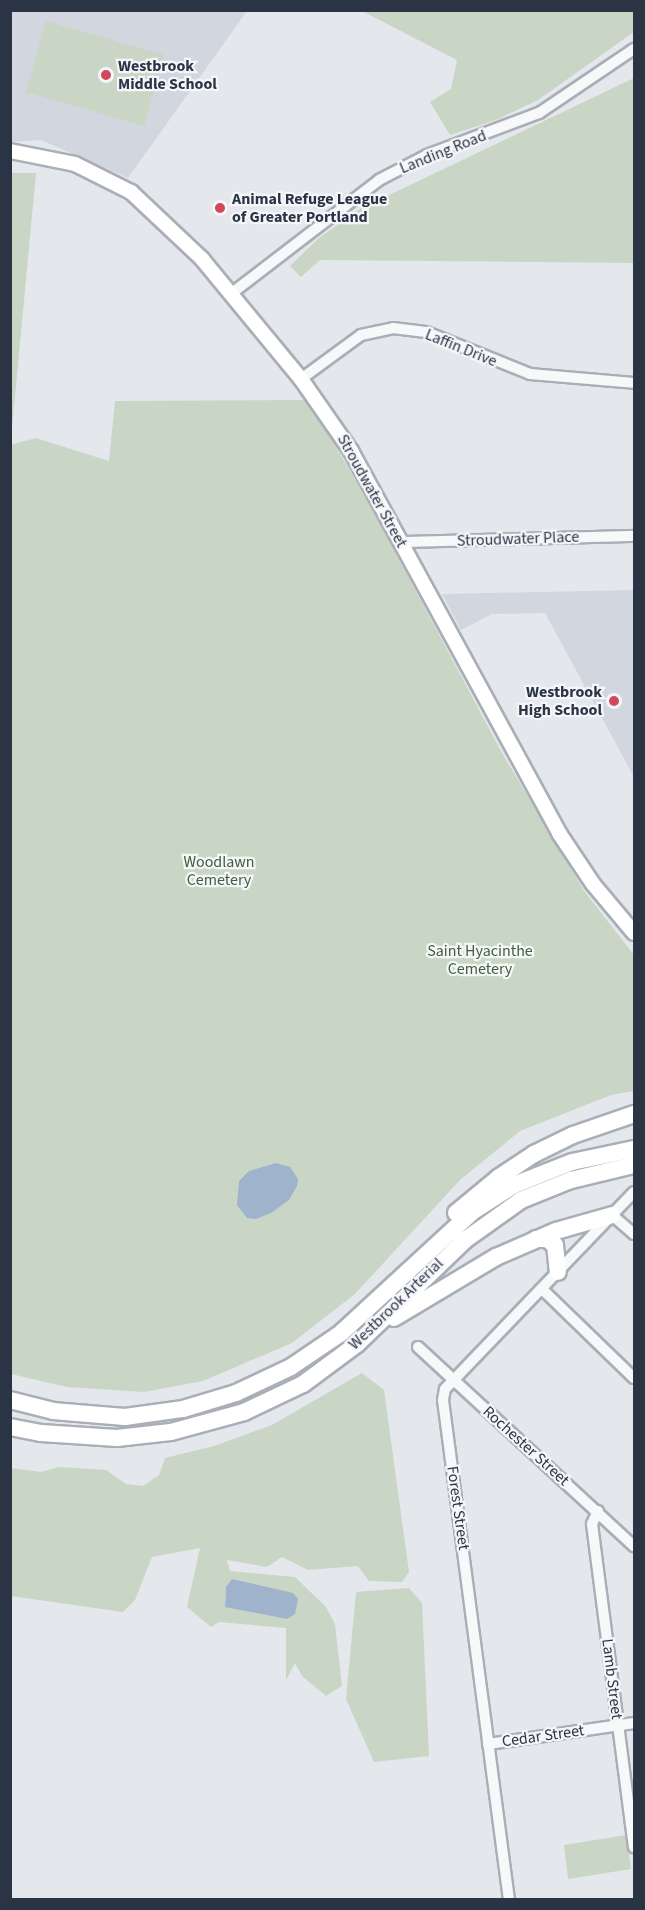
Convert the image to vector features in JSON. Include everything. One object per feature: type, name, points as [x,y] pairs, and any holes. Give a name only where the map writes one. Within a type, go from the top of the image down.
[{"type":"highway","points":[[418,1259],[457,1212],[516,1166],[573,1135],[634,1114]]},
{"type":"highway","name":"Westbrook Arterial","points":[[10,1400],[53,1411],[125,1417],[183,1409],[236,1393],[291,1367],[341,1333],[418,1259],[472,1212],[514,1185],[572,1161],[634,1149]]},
{"type":"highway","name":"Westbrook Arterial","points":[[10,1427],[52,1434],[117,1438],[203,1425],[244,1412],[303,1384],[377,1327],[465,1240],[521,1200],[571,1180],[634,1164]]},
{"type":"highway","points":[[377,1327],[476,1267],[536,1239],[612,1215]]},
{"type":"highway","points":[[536,1239],[547,1239],[555,1245],[558,1272]]},
{"type":"main road","name":"Stroudwater Street","points":[[10,151],[75,164],[117,183],[160,216],[232,293],[301,379],[340,433],[559,833],[593,884],[634,933]]},
{"type":"street","name":"Landing Road","points":[[232,293],[379,180],[427,155],[539,113],[634,49]]},
{"type":"street","name":"Laffin Drive","points":[[301,379],[361,335],[393,328],[426,332],[530,374],[634,383]]},
{"type":"street","name":"Stroudwater Place","points":[[400,542],[634,536]]},
{"type":"street","name":"Forest Street","points":[[509,1899],[443,1401],[445,1389],[634,1192]]},
{"type":"street","points":[[612,1215],[634,1234]]},
{"type":"street","points":[[542,1289],[634,1378]]},
{"type":"street","name":"Rochester Street","points":[[418,1347],[634,1546]]},
{"type":"street","name":"Lamb Street","points":[[598,1511],[592,1524],[634,1847]]},
{"type":"street","name":"Cedar Street","points":[[488,1744],[634,1723]]},
{"type":"shaded area","name":"Westbrook Middle School","points":[[11,11],[247,11],[128,178],[41,140],[11,142]]},
{"type":"shaded area","name":"Westbrook High School","points":[[634,590],[634,777],[545,613],[492,614],[461,630],[442,594]]},
{"type":"green space","points":[[362,11],[634,11],[634,32],[538,100],[496,120],[450,135],[430,102],[451,89],[457,60]]},
{"type":"green space","points":[[46,21],[164,55],[144,126],[26,92]]},
{"type":"green space","points":[[634,78],[634,263],[320,260],[301,277],[290,266],[319,238],[360,209]]},
{"type":"green space","points":[[10,173],[36,173],[11,439]]},
{"type":"green space","points":[[308,400],[367,499],[502,753],[585,892],[634,955],[634,1091],[611,1095],[520,1131],[460,1180],[355,1294],[292,1343],[203,1381],[144,1392],[67,1387],[11,1374],[10,445],[36,438],[109,461],[115,401]]},
{"type":"green space","points":[[362,1373],[384,1390],[409,1572],[402,1582],[369,1581],[358,1566],[308,1570],[282,1557],[267,1567],[227,1560],[230,1571],[295,1577],[326,1607],[335,1624],[342,1686],[326,1696],[302,1676],[295,1663],[286,1680],[286,1628],[219,1622],[211,1627],[187,1607],[200,1548],[152,1557],[135,1600],[123,1612],[11,1596],[11,1468],[41,1472],[59,1467],[106,1470],[126,1484],[143,1486],[159,1475],[165,1458],[214,1446],[272,1425]],"holes":[[[226,1587],[295,1614],[287,1619],[225,1606]]]},
{"type":"green space","points":[[409,1588],[422,1603],[429,1756],[374,1762],[346,1699],[356,1592]]},
{"type":"green space","points":[[626,1835],[631,1869],[568,1879],[564,1845]]},
{"type":"water","points":[[276,1163],[290,1167],[298,1179],[297,1186],[289,1200],[271,1213],[256,1219],[247,1218],[237,1205],[239,1181],[249,1171]]},
{"type":"water","points":[[232,1579],[293,1593],[298,1599],[295,1614],[287,1619],[225,1607],[226,1587]]},
{"type":"place","name":"Westbrook Middle School","points":[[106,75]]},
{"type":"place","name":"Animal Refuge League of Greater Portland","points":[[220,208]]},
{"type":"place","name":"Westbrook High School","points":[[614,701]]},
{"type":"park label","name":"Woodlawn Cemetery","points":[[219,871]]},
{"type":"park label","name":"Saint Hyacinthe Cemetery","points":[[480,960]]}]
